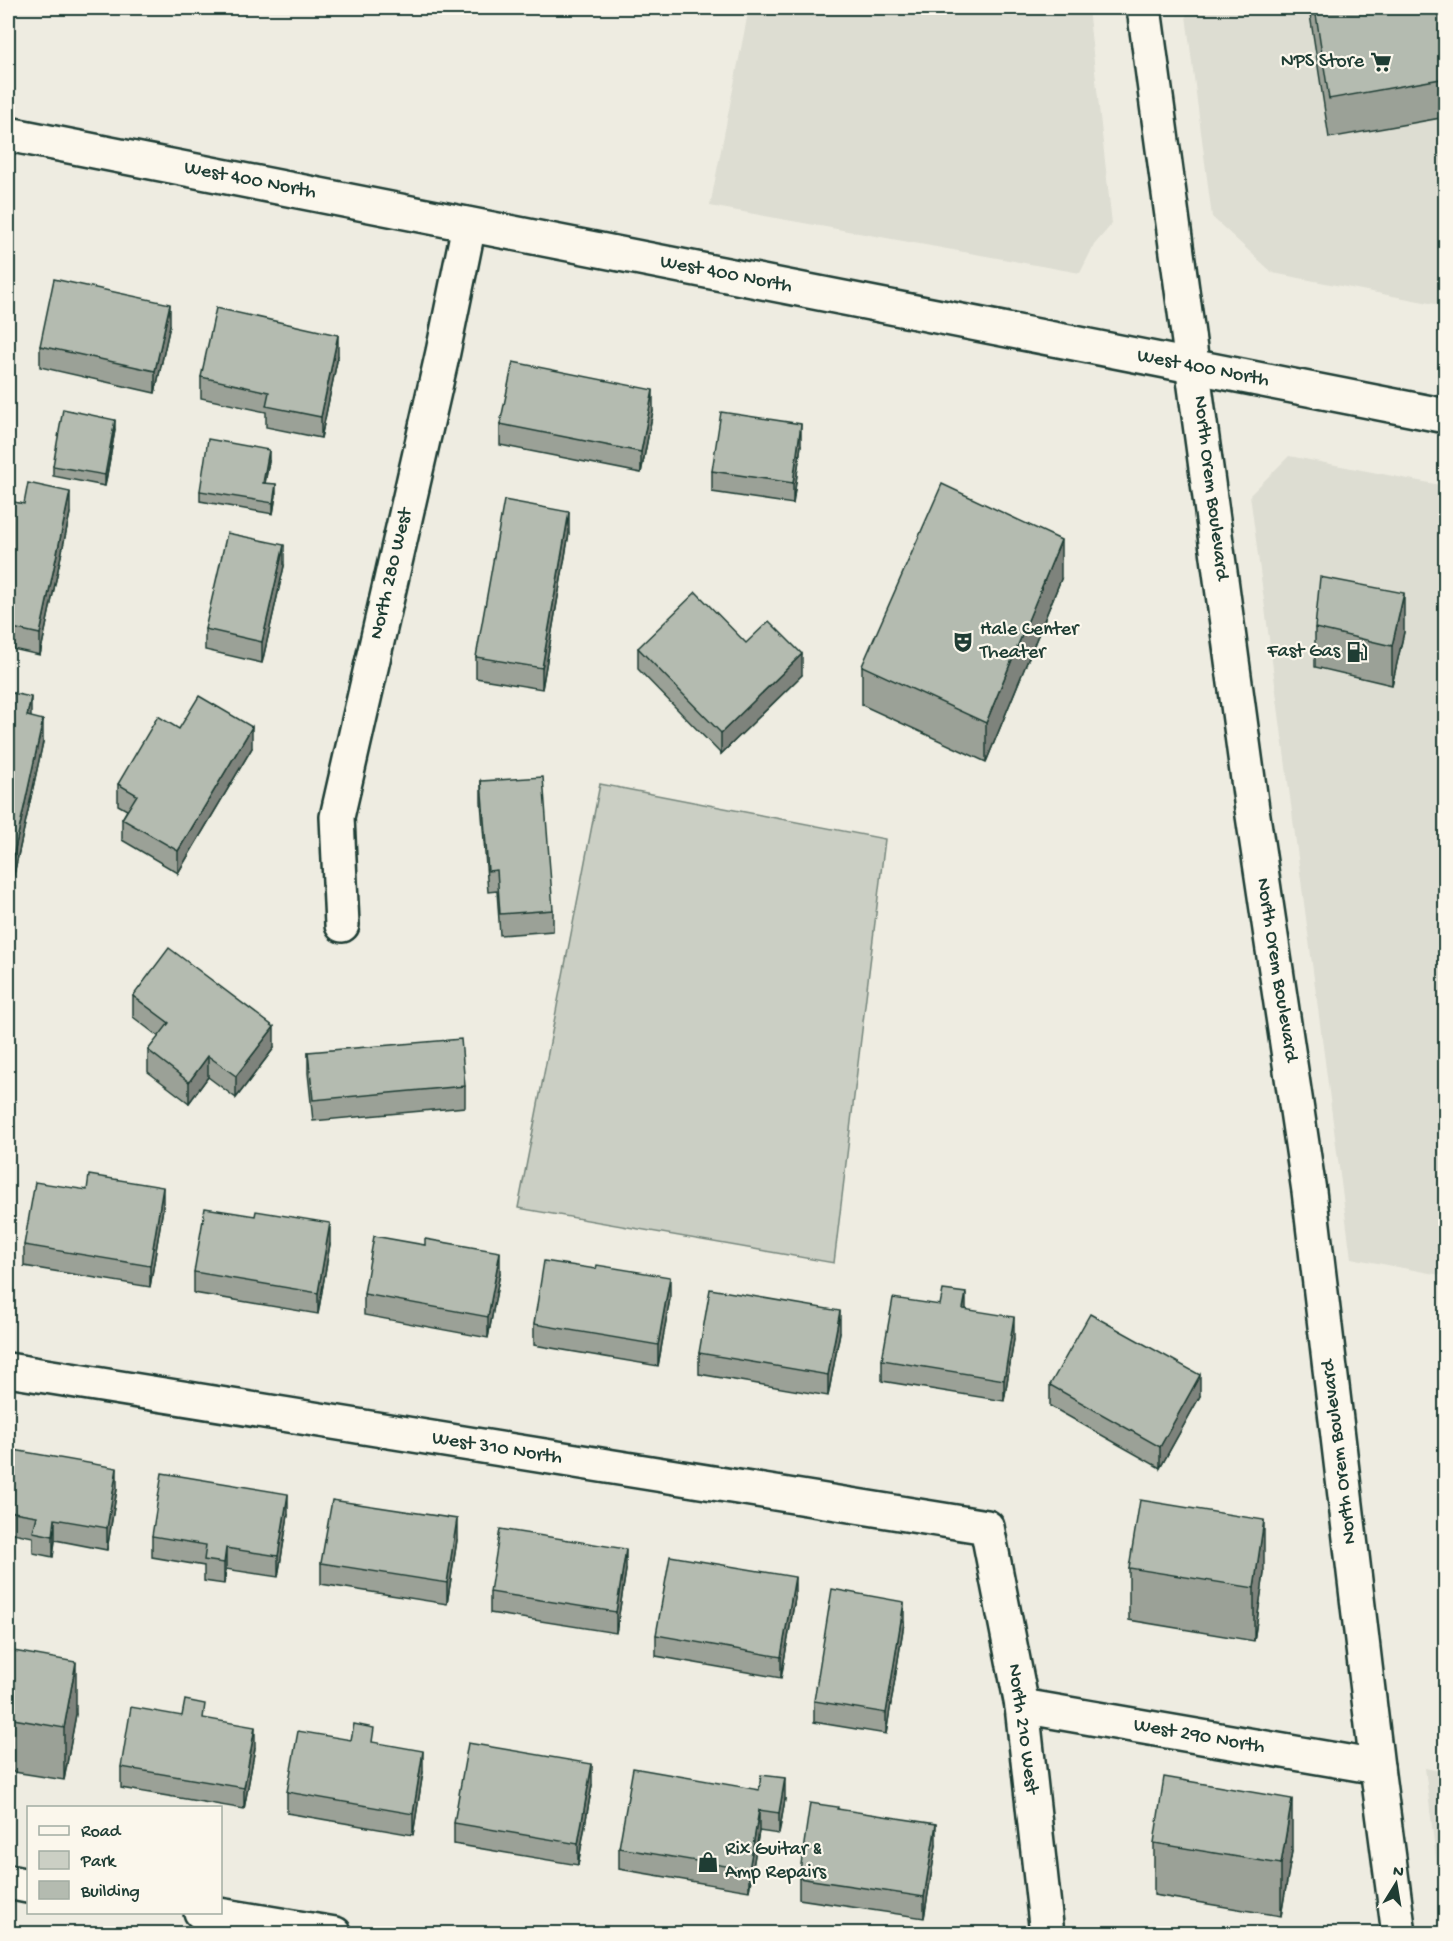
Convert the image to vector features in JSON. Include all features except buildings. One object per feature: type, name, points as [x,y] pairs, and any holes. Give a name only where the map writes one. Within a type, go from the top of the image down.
[{"type":"street","name":"North Orem Boulevard","points":[[1144,8],[1194,367],[1251,809],[1309,1191],[1399,1934]]},
{"type":"street","name":"West 400 North","points":[[8,134],[1446,416]]},
{"type":"street","name":"North 280 West","points":[[342,925],[337,817],[443,352],[469,225]]},
{"type":"street","name":"West 310 North","points":[[8,1370],[987,1527]]},
{"type":"street","name":"North 210 West","points":[[987,1527],[1022,1706],[1047,1934]]},
{"type":"street","name":"West 290 North","points":[[1022,1706],[1377,1767]]},
{"type":"street","points":[[8,1882],[27,1886]]},
{"type":"street","points":[[213,1914],[335,1934]]},
{"type":"shaded area","points":[[749,8],[1088,8],[1112,224],[1094,245],[1080,273],[710,206]]},
{"type":"shaded area","points":[[1185,8],[1445,8],[1445,306],[1273,273],[1212,217]]},
{"type":"shaded area","points":[[1289,456],[1445,486],[1445,1276],[1351,1258],[1250,495]]},
{"type":"shaded area","points":[[1425,1768],[1445,1772],[1445,1933]]},
{"type":"green space","points":[[600,784],[885,839],[834,1263],[518,1208]]},
{"type":"place","name":"NPS Store","points":[[1381,62]]},
{"type":"place","name":"Hale Center Theater","points":[[963,642]]},
{"type":"place","name":"Fast Gas","points":[[1357,652]]},
{"type":"place","name":"Rix Guitar & Amp Repairs","points":[[708,1862]]}]
